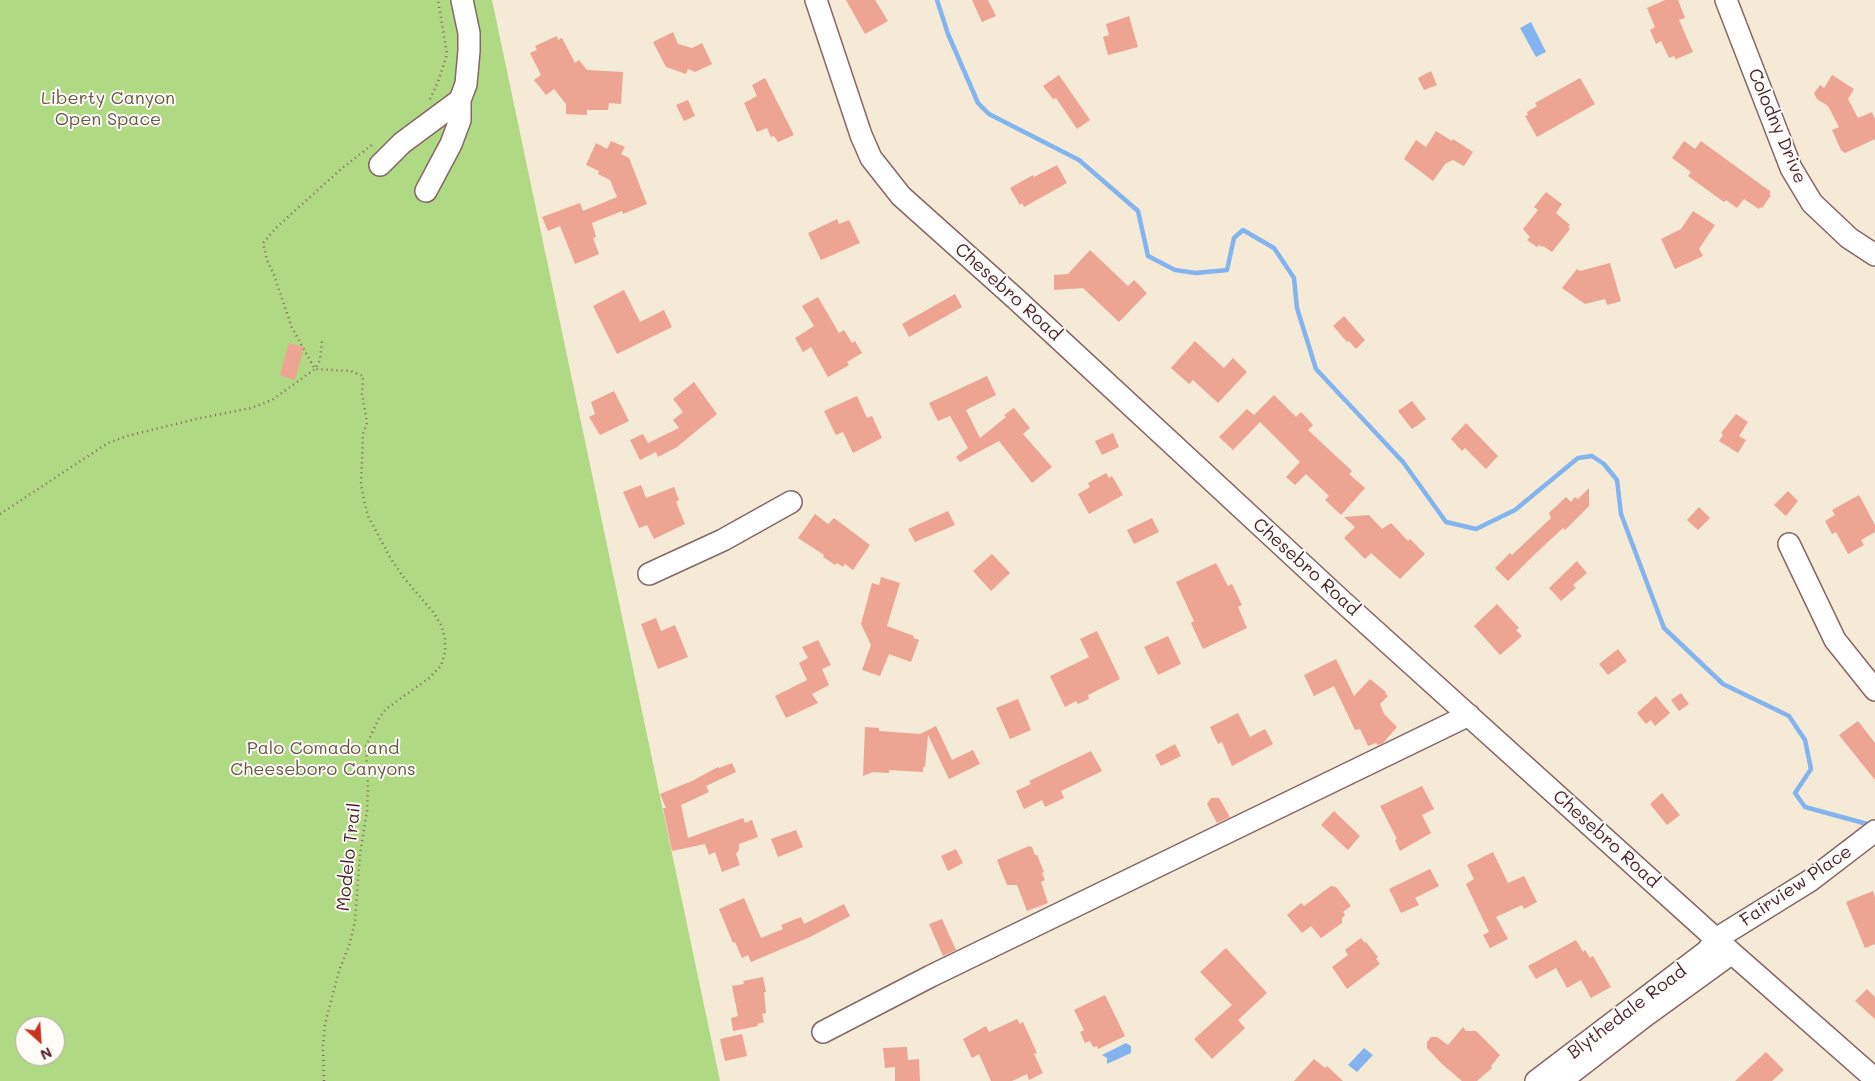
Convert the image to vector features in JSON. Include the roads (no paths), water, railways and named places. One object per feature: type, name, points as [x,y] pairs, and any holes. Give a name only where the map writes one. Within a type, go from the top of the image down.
[{"type":"street","points":[[426,191],[451,144],[460,120],[460,100],[466,84],[469,51],[469,33],[462,0]]},
{"type":"street","name":"Chesebro Road","points":[[816,0],[861,135],[871,158],[901,196],[1016,299],[1246,514],[1724,946],[1875,1079]]},
{"type":"street","name":"Colodny Drive","points":[[1726,0],[1791,168],[1812,203],[1849,238],[1875,255]]},
{"type":"street","points":[[380,165],[402,144],[460,100]]},
{"type":"street","points":[[649,574],[723,540],[791,502]]},
{"type":"street","points":[[1789,544],[1835,640],[1875,690]]},
{"type":"street","points":[[823,1032],[931,976],[1470,715]]},
{"type":"street","name":"Fairview Place","points":[[1724,946],[1875,831]]},
{"type":"street","points":[[1561,1081],[1645,1016],[1724,946]]},
{"type":"street","name":"Blythedale Road","points":[[1536,1081],[1708,951],[1724,946]]},
{"type":"water","points":[[1531,22],[1546,52],[1536,57],[1520,28]]},
{"type":"water","points":[[1126,1043],[1131,1046],[1131,1053],[1107,1064],[1107,1058],[1102,1055]]},
{"type":"water","points":[[1364,1048],[1373,1055],[1357,1072],[1348,1065]]},
{"type":"waterway","points":[[937,0],[948,34],[978,103],[989,114],[1079,160],[1138,211],[1148,256],[1175,270],[1196,273],[1227,270],[1234,238],[1243,230],[1274,248],[1294,278],[1297,308],[1316,369],[1403,462],[1446,522],[1476,529],[1515,510],[1578,458],[1592,456],[1604,464],[1617,480],[1621,514],[1664,628],[1723,684],[1789,716],[1805,740],[1811,769],[1795,793],[1805,807],[1871,825]]},
{"type":"park label","name":"Liberty Canyon Open Space","points":[[108,108]]},
{"type":"park label","name":"Palo Comado and Cheeseboro Canyons","points":[[323,758]]}]
